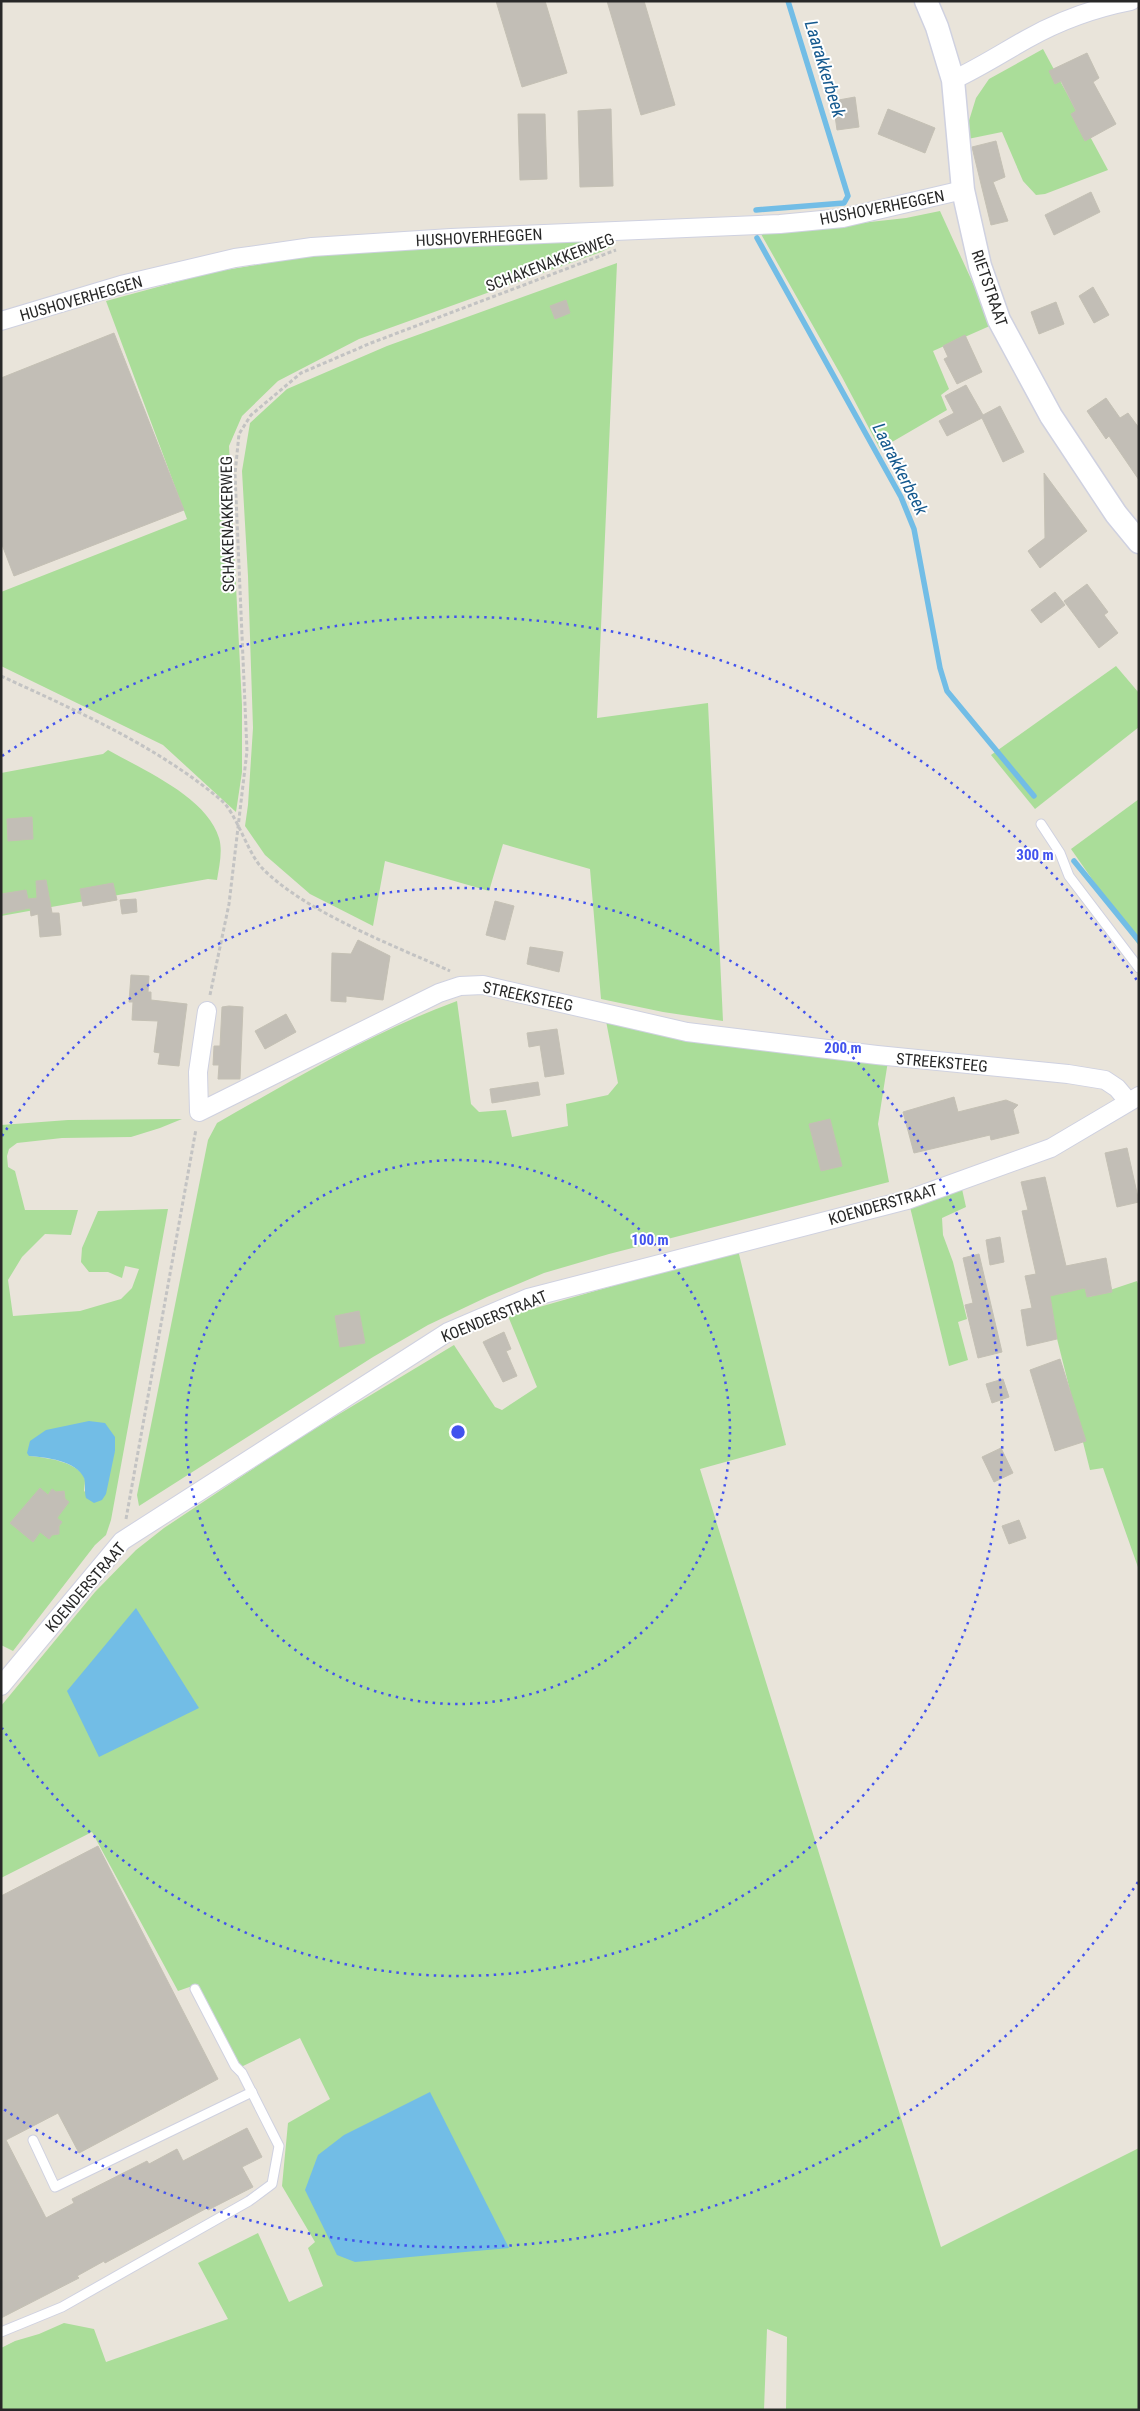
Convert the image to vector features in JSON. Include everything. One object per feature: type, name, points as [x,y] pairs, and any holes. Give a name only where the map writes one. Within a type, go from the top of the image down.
[{"type":"street","name":"RIETSTRAAT","points":[[926,1],[937,27],[953,80],[963,190],[980,266],[999,320],[1056,424],[1116,514],[1139,542]]},
{"type":"street","points":[[953,80],[978,68],[1029,38],[1085,13],[1131,1]]},
{"type":"street","name":"HUSHOVERHEGGEN","points":[[1,321],[140,280],[235,258],[312,247],[780,224],[843,218],[963,190]]},
{"type":"street","name":"STREEKSTEEG","points":[[199,1112],[439,993],[460,986],[482,985],[687,1032],[877,1055],[1068,1074],[1105,1080],[1133,1098]]},
{"type":"street","points":[[199,1112],[198,1072],[207,1011]]},
{"type":"street","name":"KOENDERSTRAAT","points":[[1,1686],[122,1541],[448,1332],[528,1298],[908,1200],[1050,1148],[1133,1098]]},
{"type":"lane","points":[[1041,824],[1060,853],[1069,876],[1139,968]]},
{"type":"lane","points":[[1,2332],[62,2307],[249,2201],[272,2184],[279,2146],[242,2073],[235,2066],[195,1989]]},
{"type":"lane","points":[[33,2140],[55,2187],[252,2092]]},
{"type":"path","name":"SCHAKENAKKERWEG","points":[[239,830],[247,752],[235,474],[239,434],[252,415],[301,373],[371,343],[628,245],[639,230]]},
{"type":"path","points":[[1,676],[157,753],[223,801],[261,867],[298,897],[374,937],[482,985]]},
{"type":"path","points":[[207,1011],[230,904],[239,830]]},
{"type":"path","points":[[122,1541],[199,1112]]},
{"type":"green space","points":[[1043,49],[1108,170],[1045,194],[1036,195],[1023,181],[1002,132],[963,140],[976,98],[989,79]]},
{"type":"green space","points":[[940,211],[992,325],[933,351],[949,389],[941,395],[947,410],[880,449],[842,377],[761,234],[906,218]]},
{"type":"green space","points":[[615,238],[615,245],[601,252],[359,339],[278,381],[242,416],[229,446],[242,705],[242,772],[236,812],[163,745],[1,666],[1,592],[187,519],[106,301],[213,272],[336,252]]},
{"type":"green space","points":[[617,263],[597,718],[708,703],[723,1021],[663,1012],[601,999],[590,869],[503,844],[489,891],[385,861],[373,926],[310,894],[265,855],[245,826],[253,728],[248,576],[242,471],[250,423],[287,389],[387,346]]},
{"type":"green space","points":[[1116,666],[1139,693],[1139,727],[1035,809],[991,755]]},
{"type":"green space","points":[[108,750],[172,786],[202,810],[212,823],[219,838],[221,848],[217,880],[208,879],[1,916],[1,773],[103,754]]},
{"type":"green space","points":[[1139,799],[1139,946],[1071,849]]},
{"type":"green space","points":[[457,1001],[471,1104],[479,1112],[506,1110],[512,1137],[568,1126],[566,1104],[608,1095],[618,1083],[606,1021],[888,1061],[878,1124],[889,1182],[609,1254],[544,1273],[487,1297],[428,1325],[373,1357],[139,1506],[137,1495],[208,1140],[217,1123],[364,1042],[425,1013]]},
{"type":"green space","points":[[182,1119],[131,1137],[62,1138],[17,1143],[9,1149],[7,1156],[8,1167],[15,1171],[25,1210],[78,1210],[71,1235],[45,1234],[22,1257],[8,1280],[13,1316],[80,1311],[121,1299],[132,1288],[139,1269],[125,1266],[122,1278],[108,1272],[89,1272],[81,1262],[82,1248],[98,1211],[168,1209],[111,1520],[106,1535],[95,1545],[13,1651],[1,1645],[1,1125],[68,1120]],"holes":[[[115,1451],[84,1492],[85,1480],[77,1469],[61,1462],[29,1456]]]},
{"type":"green space","points":[[962,1189],[966,1207],[942,1218],[943,1235],[953,1262],[967,1319],[958,1322],[968,1360],[949,1366],[909,1203]]},
{"type":"green space","points":[[738,1250],[786,1445],[700,1469],[941,2247],[1139,2148],[1139,2410],[786,2410],[787,2337],[767,2329],[764,2410],[1,2410],[1,2348],[15,2341],[39,2334],[64,2323],[94,2329],[106,2362],[228,2319],[198,2263],[258,2233],[289,2302],[323,2286],[308,2248],[315,2242],[282,2186],[288,2123],[330,2099],[300,2038],[241,2067],[198,1984],[178,1991],[92,1832],[1,1878],[1,1706],[95,1592],[136,1550],[164,1528],[296,1440],[454,1345],[495,1407],[502,1410],[537,1387],[508,1316]]},
{"type":"green space","points":[[1137,1281],[1139,1286],[1139,1570],[1103,1468],[1090,1470],[1046,1295],[1085,1282],[1089,1297]]},
{"type":"water","points":[[89,1421],[105,1423],[115,1437],[115,1451],[106,1494],[102,1500],[94,1503],[86,1498],[84,1478],[75,1468],[60,1461],[29,1456],[27,1453],[30,1441],[46,1430]]},
{"type":"water","points":[[136,1608],[199,1708],[99,1757],[67,1691]]},
{"type":"water","points":[[430,2092],[509,2248],[355,2262],[337,2255],[305,2190],[318,2155],[344,2135]]},
{"type":"building","points":[[496,1],[545,1],[567,73],[522,87]]},
{"type":"building","points":[[607,1],[644,1],[675,105],[641,115]]},
{"type":"building","points":[[1087,53],[1099,78],[1093,82],[1116,124],[1085,141],[1071,114],[1076,111],[1061,81],[1055,84],[1049,71]]},
{"type":"building","points":[[855,97],[859,127],[837,130],[833,101]]},
{"type":"building","points":[[611,109],[613,186],[580,187],[578,111]]},
{"type":"building","points":[[888,109],[935,128],[925,153],[878,134]]},
{"type":"building","points":[[518,114],[545,114],[547,179],[520,180]]},
{"type":"building","points":[[996,141],[1005,177],[993,182],[1008,221],[991,225],[972,147]]},
{"type":"building","points":[[1091,192],[1100,212],[1054,235],[1045,215]]},
{"type":"building","points":[[1093,287],[1109,315],[1094,323],[1079,296]]},
{"type":"building","points":[[566,300],[570,313],[555,319],[550,306]]},
{"type":"building","points":[[1056,302],[1064,324],[1039,334],[1031,312]]},
{"type":"building","points":[[114,333],[184,510],[14,576],[1,542],[1,378]]},
{"type":"building","points":[[965,335],[982,372],[957,384],[944,359],[948,357],[943,346]]},
{"type":"building","points":[[966,385],[983,415],[1000,406],[1024,452],[1003,462],[982,418],[947,436],[939,421],[954,413],[945,396]]},
{"type":"building","points":[[1106,398],[1120,418],[1128,413],[1139,428],[1139,480],[1109,436],[1106,439],[1087,411]]},
{"type":"building","points":[[1044,473],[1087,531],[1040,568],[1028,551],[1045,538]]},
{"type":"building","points":[[1087,584],[1108,612],[1104,615],[1118,633],[1099,648],[1064,601]]},
{"type":"building","points":[[1055,592],[1065,605],[1041,623],[1031,610]]},
{"type":"building","points":[[32,817],[33,839],[8,841],[7,819]]},
{"type":"building","points":[[46,880],[52,913],[59,913],[61,935],[40,937],[38,914],[31,916],[30,908],[1,914],[1,894],[26,890],[28,899],[37,898],[36,881]]},
{"type":"building","points":[[113,883],[117,900],[83,906],[80,889]]},
{"type":"building","points":[[136,899],[137,912],[122,914],[120,900]]},
{"type":"building","points":[[495,901],[514,906],[505,940],[486,935]]},
{"type":"building","points":[[358,940],[390,956],[383,1000],[346,996],[346,1002],[331,1001],[332,953],[351,954]]},
{"type":"building","points":[[530,947],[563,952],[559,972],[527,964]]},
{"type":"building","points":[[131,975],[149,976],[148,992],[151,992],[151,1000],[187,1004],[179,1066],[158,1064],[160,1053],[154,1052],[158,1021],[132,1020],[133,1002],[129,1002]]},
{"type":"building","points":[[222,1007],[243,1007],[240,1079],[218,1079],[219,1065],[213,1065],[214,1046],[220,1046]]},
{"type":"building","points":[[286,1014],[296,1032],[265,1049],[255,1031]]},
{"type":"building","points":[[557,1029],[564,1074],[545,1077],[540,1045],[529,1047],[527,1033]]},
{"type":"building","points":[[538,1082],[540,1095],[492,1103],[490,1089]]},
{"type":"building","points":[[954,1097],[958,1112],[1006,1100],[1018,1105],[1013,1110],[1019,1133],[991,1140],[990,1135],[914,1153],[903,1112]]},
{"type":"building","points":[[830,1119],[842,1166],[821,1171],[809,1124]]},
{"type":"building","points":[[1127,1148],[1139,1202],[1117,1207],[1105,1153]]},
{"type":"building","points":[[1045,1177],[1066,1266],[1106,1258],[1112,1292],[1087,1297],[1085,1288],[1050,1296],[1057,1339],[1027,1346],[1021,1310],[1032,1308],[1025,1276],[1036,1274],[1022,1211],[1028,1210],[1021,1182]]},
{"type":"building","points":[[1000,1237],[1004,1262],[990,1265],[986,1240]]},
{"type":"building","points":[[979,1254],[1002,1352],[978,1358],[965,1305],[973,1303],[963,1258]]},
{"type":"building","points":[[359,1311],[365,1343],[340,1347],[335,1316]]},
{"type":"building","points":[[504,1332],[511,1349],[506,1351],[517,1376],[503,1382],[483,1342]]},
{"type":"building","points":[[1060,1359],[1086,1441],[1055,1451],[1030,1370]]},
{"type":"building","points":[[1003,1379],[1009,1397],[992,1403],[986,1384]]},
{"type":"building","points":[[1001,1448],[1013,1473],[994,1482],[982,1457]]},
{"type":"building","points":[[40,1488],[48,1495],[52,1489],[56,1492],[64,1491],[65,1499],[69,1502],[57,1518],[62,1522],[59,1526],[59,1534],[52,1535],[49,1539],[40,1532],[33,1542],[10,1523]]},
{"type":"building","points":[[1019,1520],[1026,1538],[1009,1544],[1002,1526]]},
{"type":"building","points":[[98,1846],[218,2079],[79,2153],[58,2113],[6,2140],[46,2218],[74,2203],[72,2199],[147,2161],[149,2164],[177,2149],[183,2161],[247,2128],[262,2157],[242,2167],[253,2187],[208,2210],[207,2208],[105,2263],[104,2261],[77,2276],[79,2278],[1,2318],[1,1896]]},
{"type":"waterway","name":"Laarakkerbeek","points":[[756,210],[844,203],[848,196],[788,1]]},
{"type":"waterway","name":"Laarakkerbeek","points":[[757,238],[901,497],[914,529],[940,668],[947,691],[1034,796]]},
{"type":"waterway","name":"Laarakkerbeek","points":[[1074,861],[1139,941]]}]
